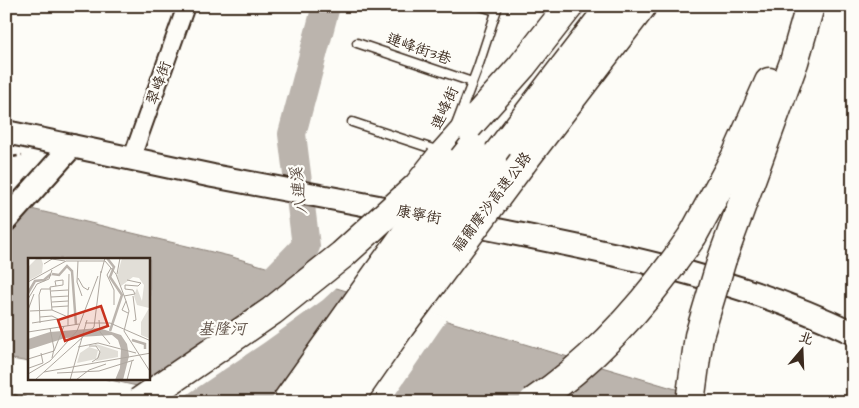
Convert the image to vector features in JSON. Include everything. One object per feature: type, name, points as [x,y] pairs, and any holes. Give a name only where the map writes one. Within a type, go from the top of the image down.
[{"type":"highway","points":[[139,402],[280,305],[342,254],[418,186],[439,155],[522,66],[569,6]]},
{"type":"highway","name":"福爾摩沙高速公路","points":[[317,402],[482,155],[610,6]]},
{"type":"highway","name":"福爾摩沙高速公路","points":[[348,402],[400,327],[642,6]]},
{"type":"highway","points":[[533,402],[599,350],[669,270],[694,235],[736,156],[802,6]]},
{"type":"highway","points":[[690,402],[700,336],[722,258],[794,62],[810,6]]},
{"type":"highway","points":[[286,402],[427,204],[482,155],[501,108],[522,66]]},
{"type":"street","name":"翠峰街","points":[[131,160],[186,6]]},
{"type":"street","name":"康寧街","points":[[6,132],[131,160],[521,234],[661,266],[743,289],[819,316],[853,333]]},
{"type":"street","points":[[6,220],[72,146]]},
{"type":"lane","points":[[482,6],[497,9]]},
{"type":"lane","name":"連峰街","points":[[387,209],[439,155],[455,127],[497,9]]},
{"type":"lane","name":"連峰街3巷","points":[[357,42],[472,82]]},
{"type":"lane","points":[[352,122],[439,155]]},
{"type":"path","points":[[6,394],[32,399],[35,402]]},
{"type":"water","name":"基隆河","points":[[6,203],[229,256],[679,390],[706,402],[208,402],[110,380],[150,380],[150,258],[28,258],[28,362],[6,358]]},
{"type":"pier","points":[[298,274],[338,286],[323,300],[265,342],[182,398],[139,389]]},
{"type":"pier","points":[[370,295],[448,318],[390,402],[293,402]]},
{"type":"waterway","name":"八連溪","points":[[255,299],[306,246],[292,134],[326,6]]}]
